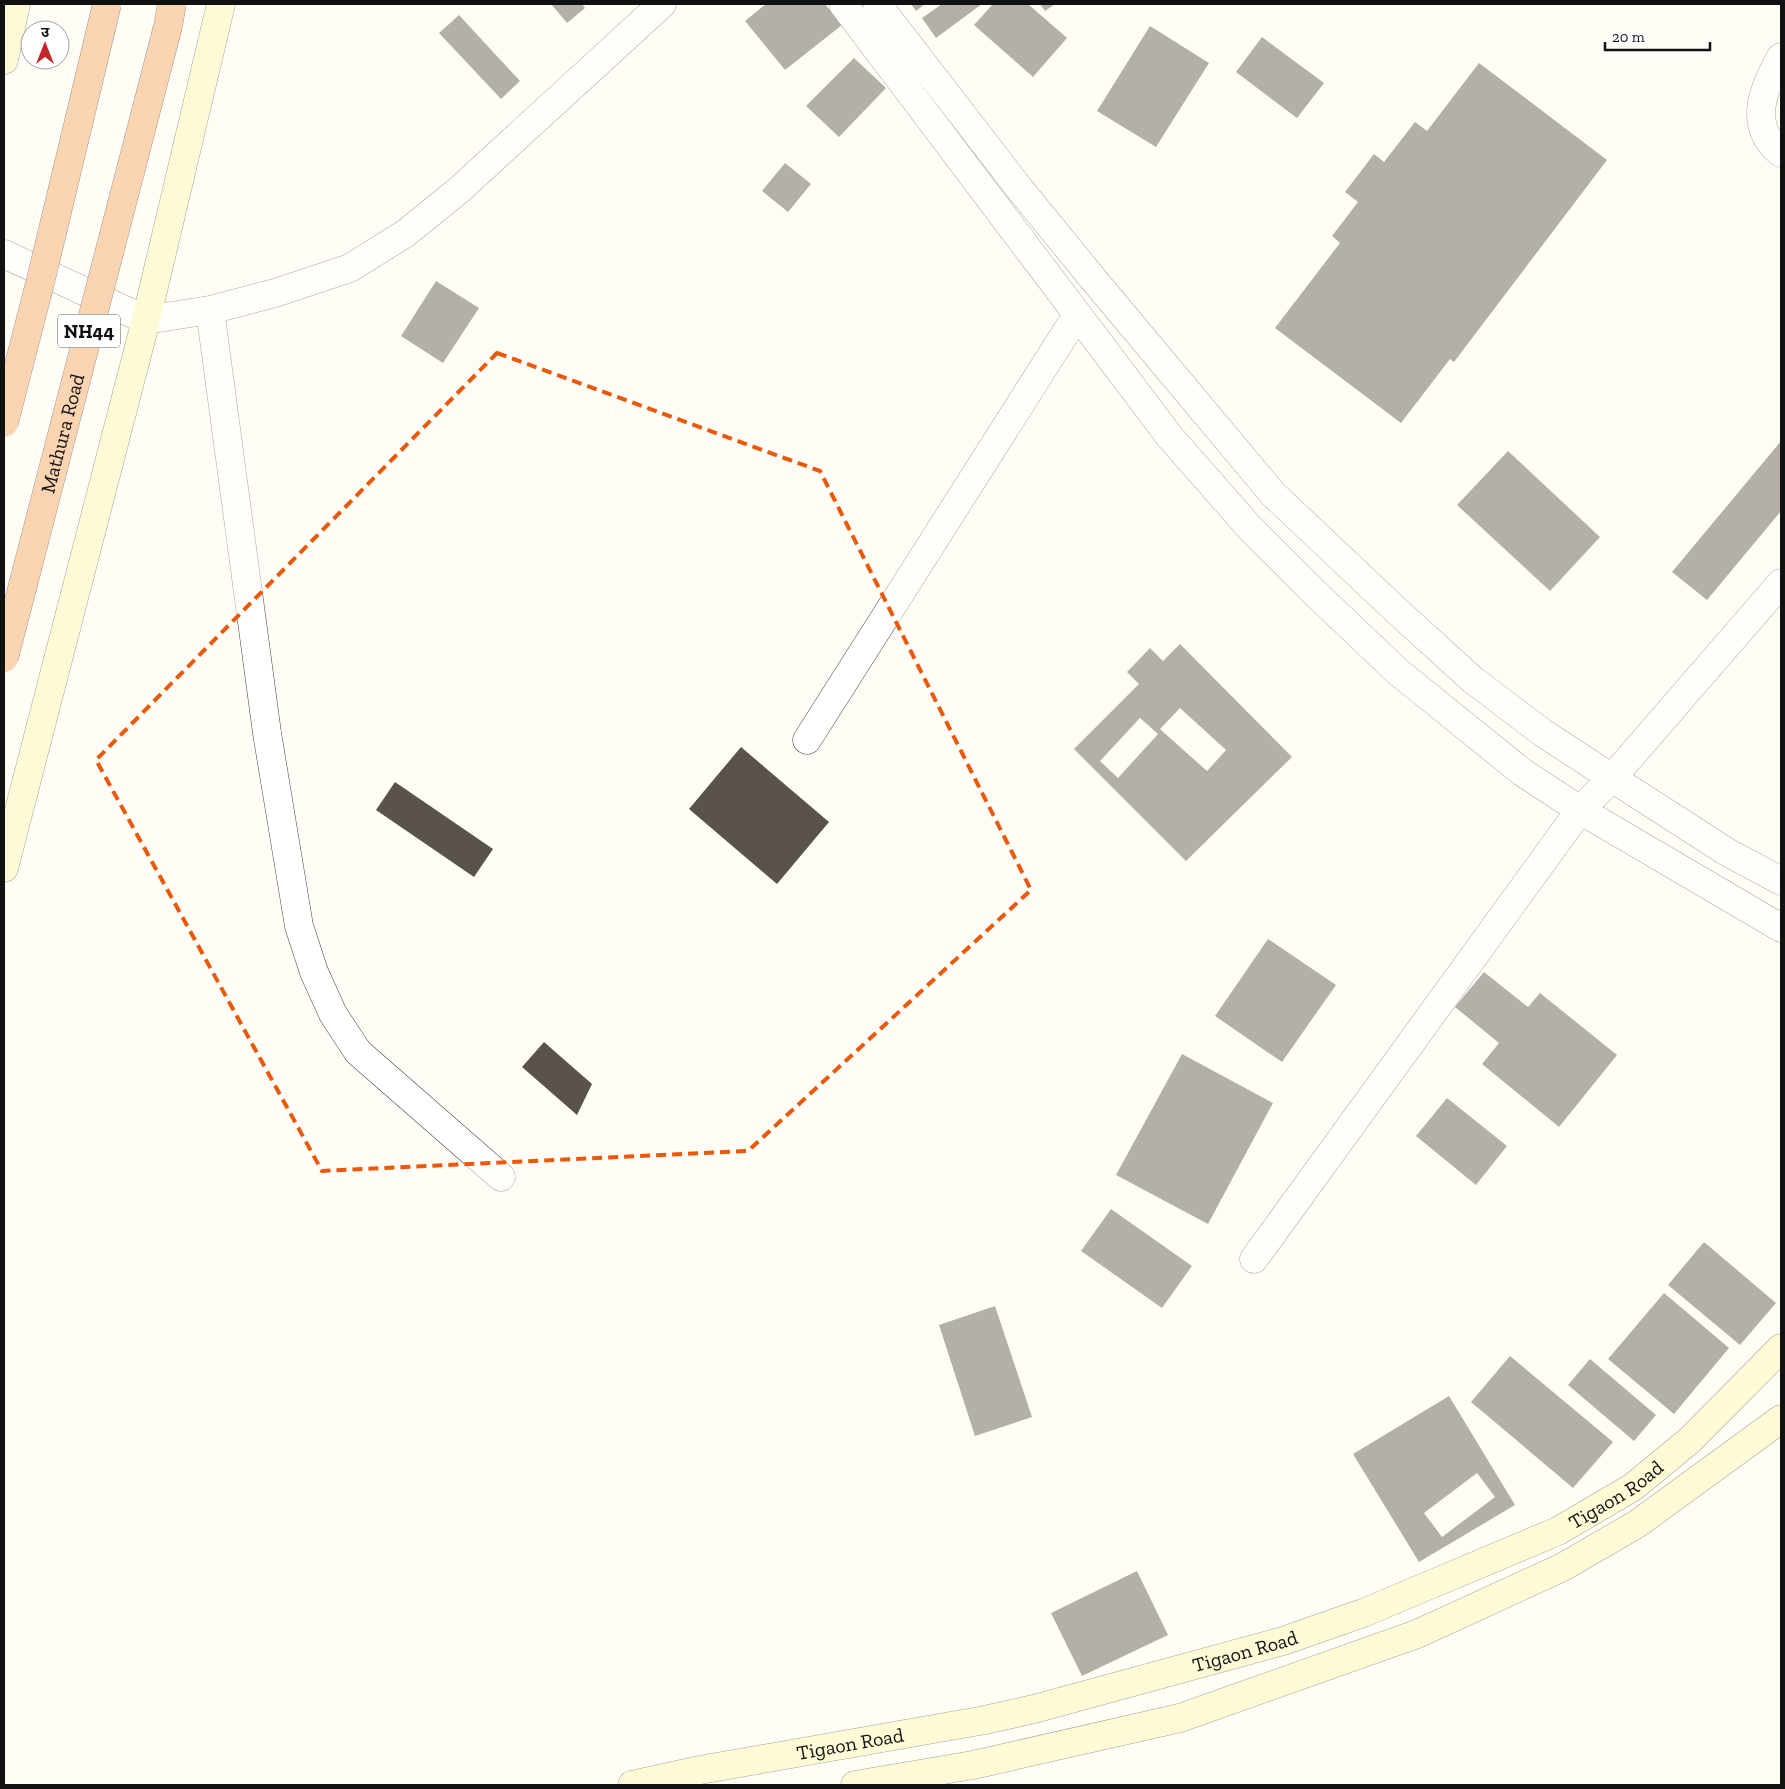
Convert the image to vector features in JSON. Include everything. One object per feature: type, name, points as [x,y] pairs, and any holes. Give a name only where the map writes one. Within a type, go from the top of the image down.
[{"type":"highway","name":"NH44","points":[[4,423],[107,4]]},
{"type":"highway","name":"Mathura Road","points":[[4,658],[168,26],[172,4]]},
{"type":"street","points":[[4,60],[16,4]]},
{"type":"street","points":[[4,868],[146,320],[221,4]]},
{"type":"street","points":[[4,254],[146,320],[210,310],[275,293],[350,268],[406,233],[459,190],[662,4]]},
{"type":"street","points":[[843,4],[1170,437],[1250,528],[1397,671],[1522,772],[1580,810],[1781,928]]},
{"type":"street","points":[[877,4],[1087,273],[1273,494],[1473,680],[1543,733],[1726,852],[1781,881]]},
{"type":"street","points":[[1781,57],[1769,79],[1760,110],[1762,126],[1772,146],[1781,152]]},
{"type":"street","points":[[210,310],[269,743],[299,926],[314,972],[332,1014],[358,1052],[501,1177]]},
{"type":"street","points":[[808,740],[1077,315]]},
{"type":"street","points":[[1254,1259],[1580,810],[1612,778],[1781,583]]},
{"type":"street","name":"Tigaon Road","points":[[632,1785],[700,1770],[984,1720],[1034,1709],[1283,1641],[1363,1613],[1558,1531],[1633,1487],[1690,1440],[1781,1348]]},
{"type":"street","name":"Tigaon Road","points":[[855,1785],[973,1765],[1180,1718],[1417,1634],[1563,1568],[1637,1524],[1781,1418]]},
{"type":"street","points":[[1034,1709],[1048,1748]]},
{"type":"highlighted area","points":[[497,353],[820,471],[1031,890],[748,1151],[322,1171],[96,760]]},
{"type":"building","points":[[551,4],[582,4],[585,8],[567,23]]},
{"type":"building","points":[[766,4],[825,4],[842,25],[785,70],[745,21]]},
{"type":"building","points":[[911,4],[925,4],[916,11]]},
{"type":"building","points":[[942,4],[982,4],[936,38],[922,18]]},
{"type":"building","points":[[993,4],[1028,4],[1067,38],[1033,77],[974,25]]},
{"type":"building","points":[[1040,4],[1055,4],[1045,11]]},
{"type":"building","points":[[459,15],[520,81],[501,99],[439,33]]},
{"type":"building","points":[[1150,26],[1209,63],[1156,147],[1097,111]]},
{"type":"building","points":[[1262,37],[1324,83],[1297,118],[1236,72]]},
{"type":"building","points":[[854,58],[886,88],[839,137],[806,106]]},
{"type":"building","points":[[1479,63],[1607,160],[1454,362],[1450,359],[1401,423],[1275,328],[1340,243],[1332,236],[1358,202],[1345,192],[1374,154],[1384,162],[1415,122],[1427,131]]},
{"type":"building","points":[[785,163],[811,184],[788,212],[762,191]]},
{"type":"building","points":[[436,281],[479,308],[443,363],[401,336]]},
{"type":"building","points":[[1781,441],[1781,511],[1707,600],[1672,572]]},
{"type":"building","points":[[1508,451],[1600,537],[1550,591],[1457,505]]},
{"type":"building","points":[[1180,644],[1292,757],[1186,861],[1074,749],[1139,684],[1127,672],[1150,648],[1163,661]],"holes":[[[1180,708],[1226,750],[1207,771],[1160,729]],[[1140,718],[1158,734],[1118,778],[1100,761]]]},
{"type":"building","points":[[741,747],[829,822],[777,884],[689,809]]},
{"type":"building","points":[[395,782],[493,849],[474,877],[376,810]]},
{"type":"building","points":[[1268,939],[1336,985],[1282,1062],[1215,1016]]},
{"type":"building","points":[[1484,972],[1528,1007],[1540,993],[1617,1055],[1559,1127],[1482,1064],[1499,1043],[1455,1007]]},
{"type":"building","points":[[544,1042],[592,1084],[577,1115],[522,1067]]},
{"type":"building","points":[[1182,1054],[1273,1103],[1208,1224],[1116,1175]]},
{"type":"building","points":[[1447,1098],[1507,1146],[1476,1185],[1416,1136]]},
{"type":"building","points":[[1111,1209],[1192,1266],[1162,1308],[1081,1251]]},
{"type":"building","points":[[1704,1242],[1776,1303],[1740,1345],[1668,1285]]},
{"type":"building","points":[[1664,1293],[1729,1348],[1674,1414],[1608,1359]]},
{"type":"building","points":[[995,1306],[1032,1417],[975,1436],[939,1325]]},
{"type":"building","points":[[1510,1356],[1613,1442],[1573,1488],[1471,1402]]},
{"type":"building","points":[[1590,1359],[1656,1415],[1634,1441],[1568,1385]]},
{"type":"building","points":[[1449,1396],[1515,1505],[1419,1562],[1353,1454]],"holes":[[[1477,1473],[1495,1497],[1442,1537],[1424,1513]]]},
{"type":"building","points":[[1137,1571],[1168,1635],[1082,1676],[1051,1613]]}]
